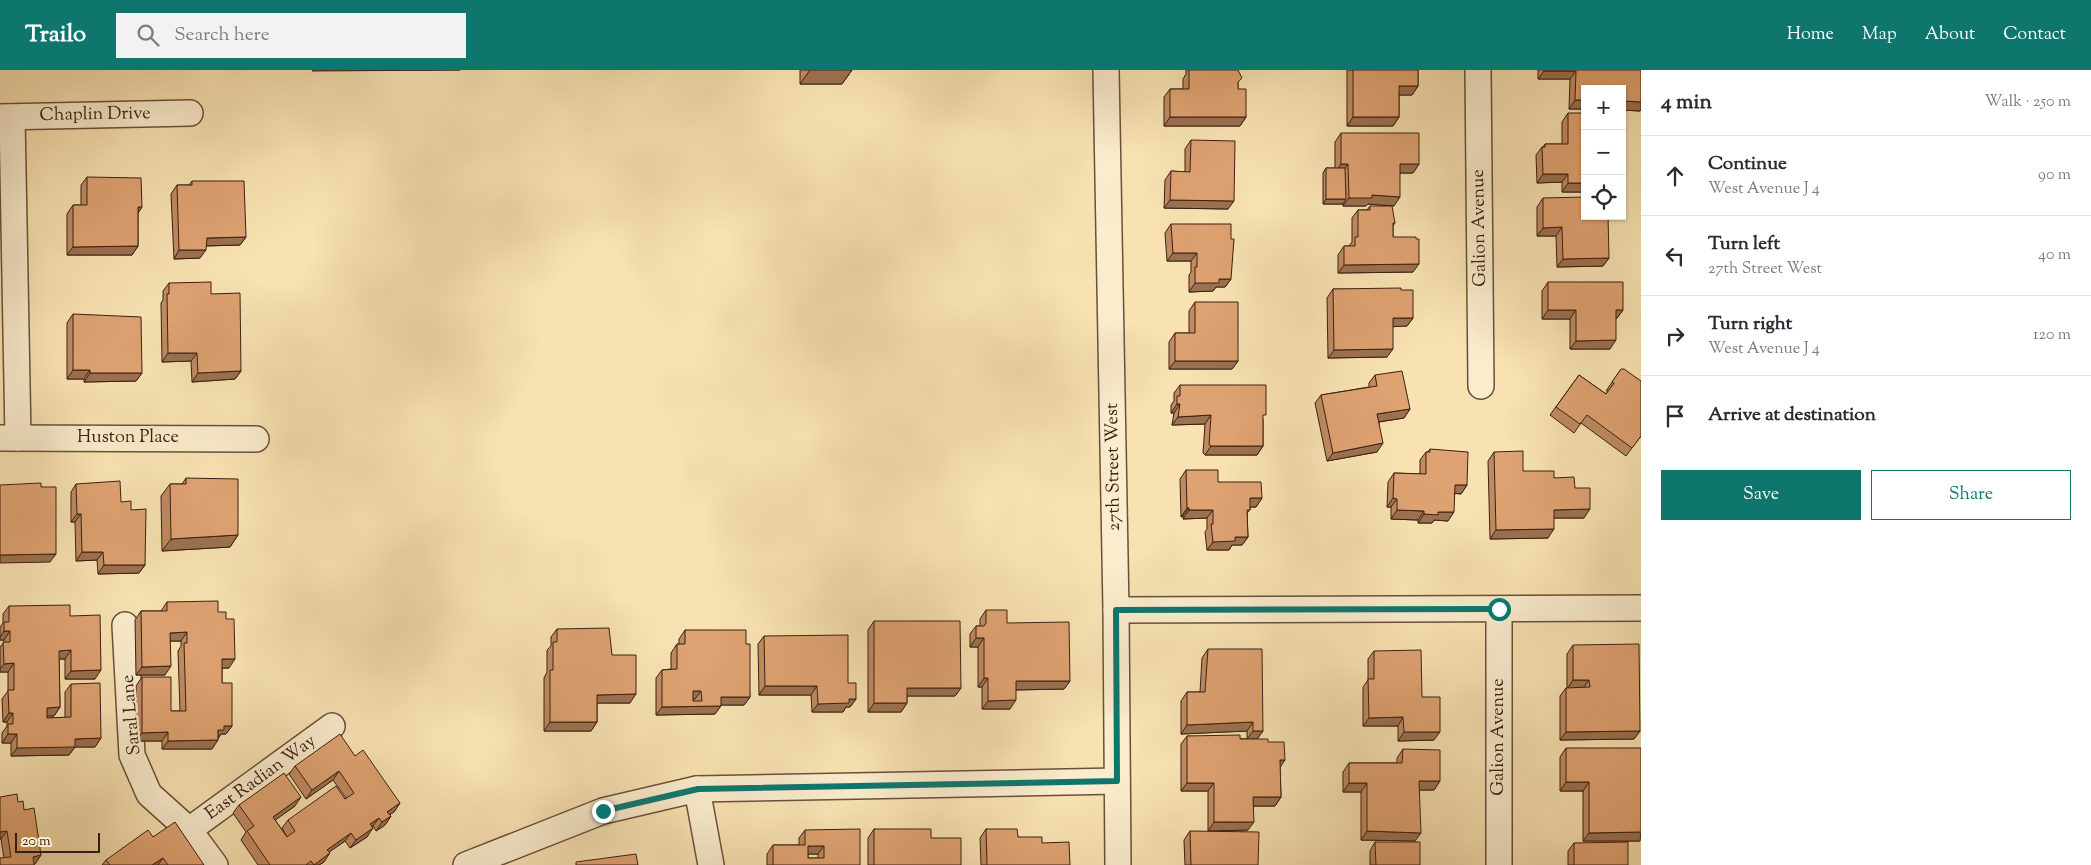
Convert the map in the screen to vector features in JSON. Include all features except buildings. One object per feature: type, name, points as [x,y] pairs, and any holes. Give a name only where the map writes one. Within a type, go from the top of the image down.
[{"type":"street","name":"27th Street West","points":[[1106,70],[1116,610],[1118,865]]},
{"type":"street","name":"Galion Avenue","points":[[1478,70],[1482,386]]},
{"type":"street","name":"Chaplin Drive","points":[[6,117],[190,113]]},
{"type":"street","points":[[6,117],[9,438]]},
{"type":"street","name":"Huston Place","points":[[9,438],[256,438]]},
{"type":"street","points":[[1116,610],[1641,608]]},
{"type":"street","name":"Galion Avenue","points":[[1499,609],[1499,865]]},
{"type":"street","name":"Saral Lane","points":[[125,625],[132,755],[149,794],[190,830],[216,865]]},
{"type":"street","name":"East Radian Way","points":[[190,830],[332,726]]},
{"type":"street","points":[[466,865],[603,811],[698,789],[1117,781]]},
{"type":"street","points":[[698,789],[711,865]]},
{"type":"route","points":[[603,811],[698,789],[1117,781],[1116,610],[1499,609]]}]
